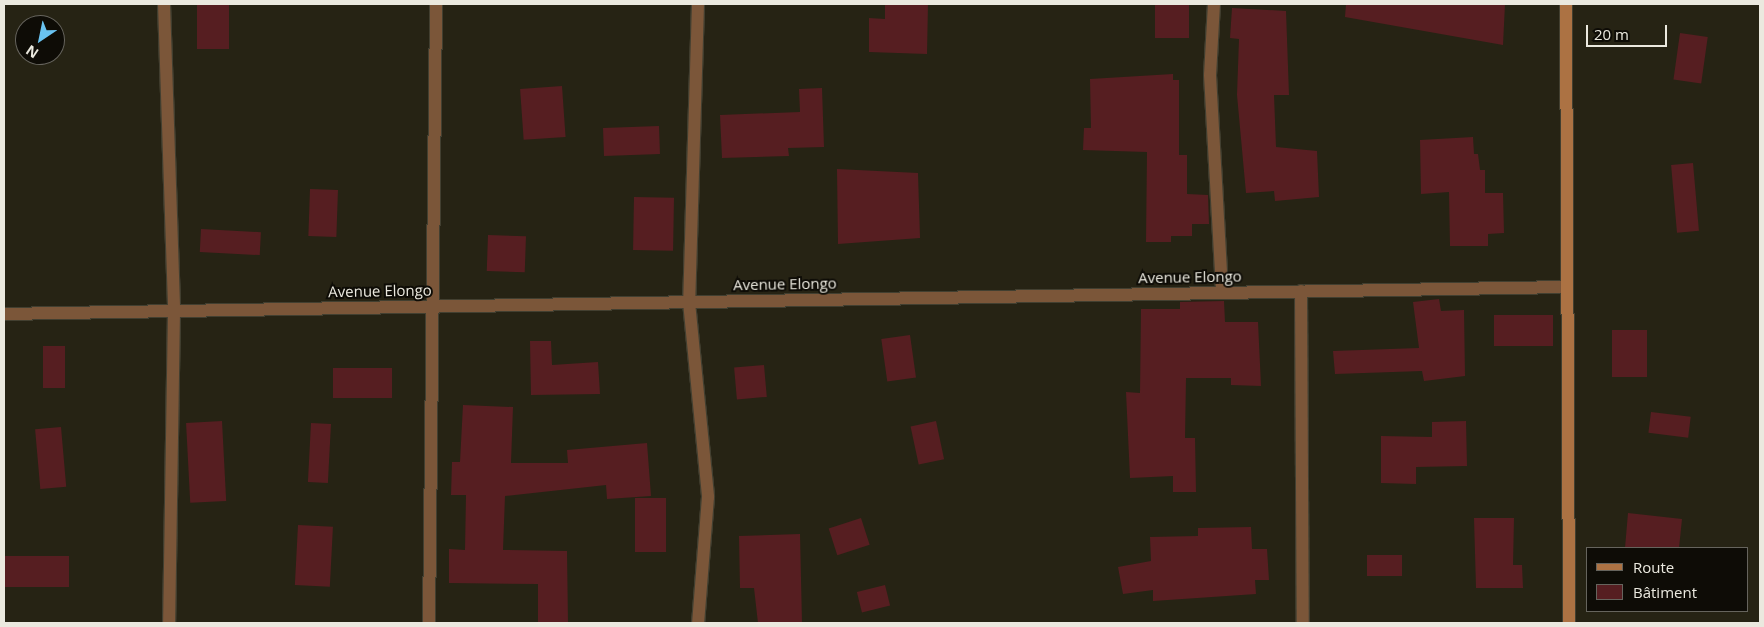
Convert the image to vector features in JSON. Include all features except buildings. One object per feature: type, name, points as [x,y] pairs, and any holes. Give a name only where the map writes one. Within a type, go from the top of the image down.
[{"type":"street","points":[[164,4],[174,311],[169,623]]},
{"type":"street","points":[[429,623],[435,306],[436,4]]},
{"type":"street","points":[[698,4],[689,302],[708,497],[698,623]]},
{"type":"street","points":[[1214,4],[1210,76],[1222,293]]},
{"type":"street","points":[[1566,4],[1569,623]]},
{"type":"street","name":"Avenue Elongo","points":[[4,314],[1567,287]]},
{"type":"street","points":[[1302,291],[1303,623]]}]
